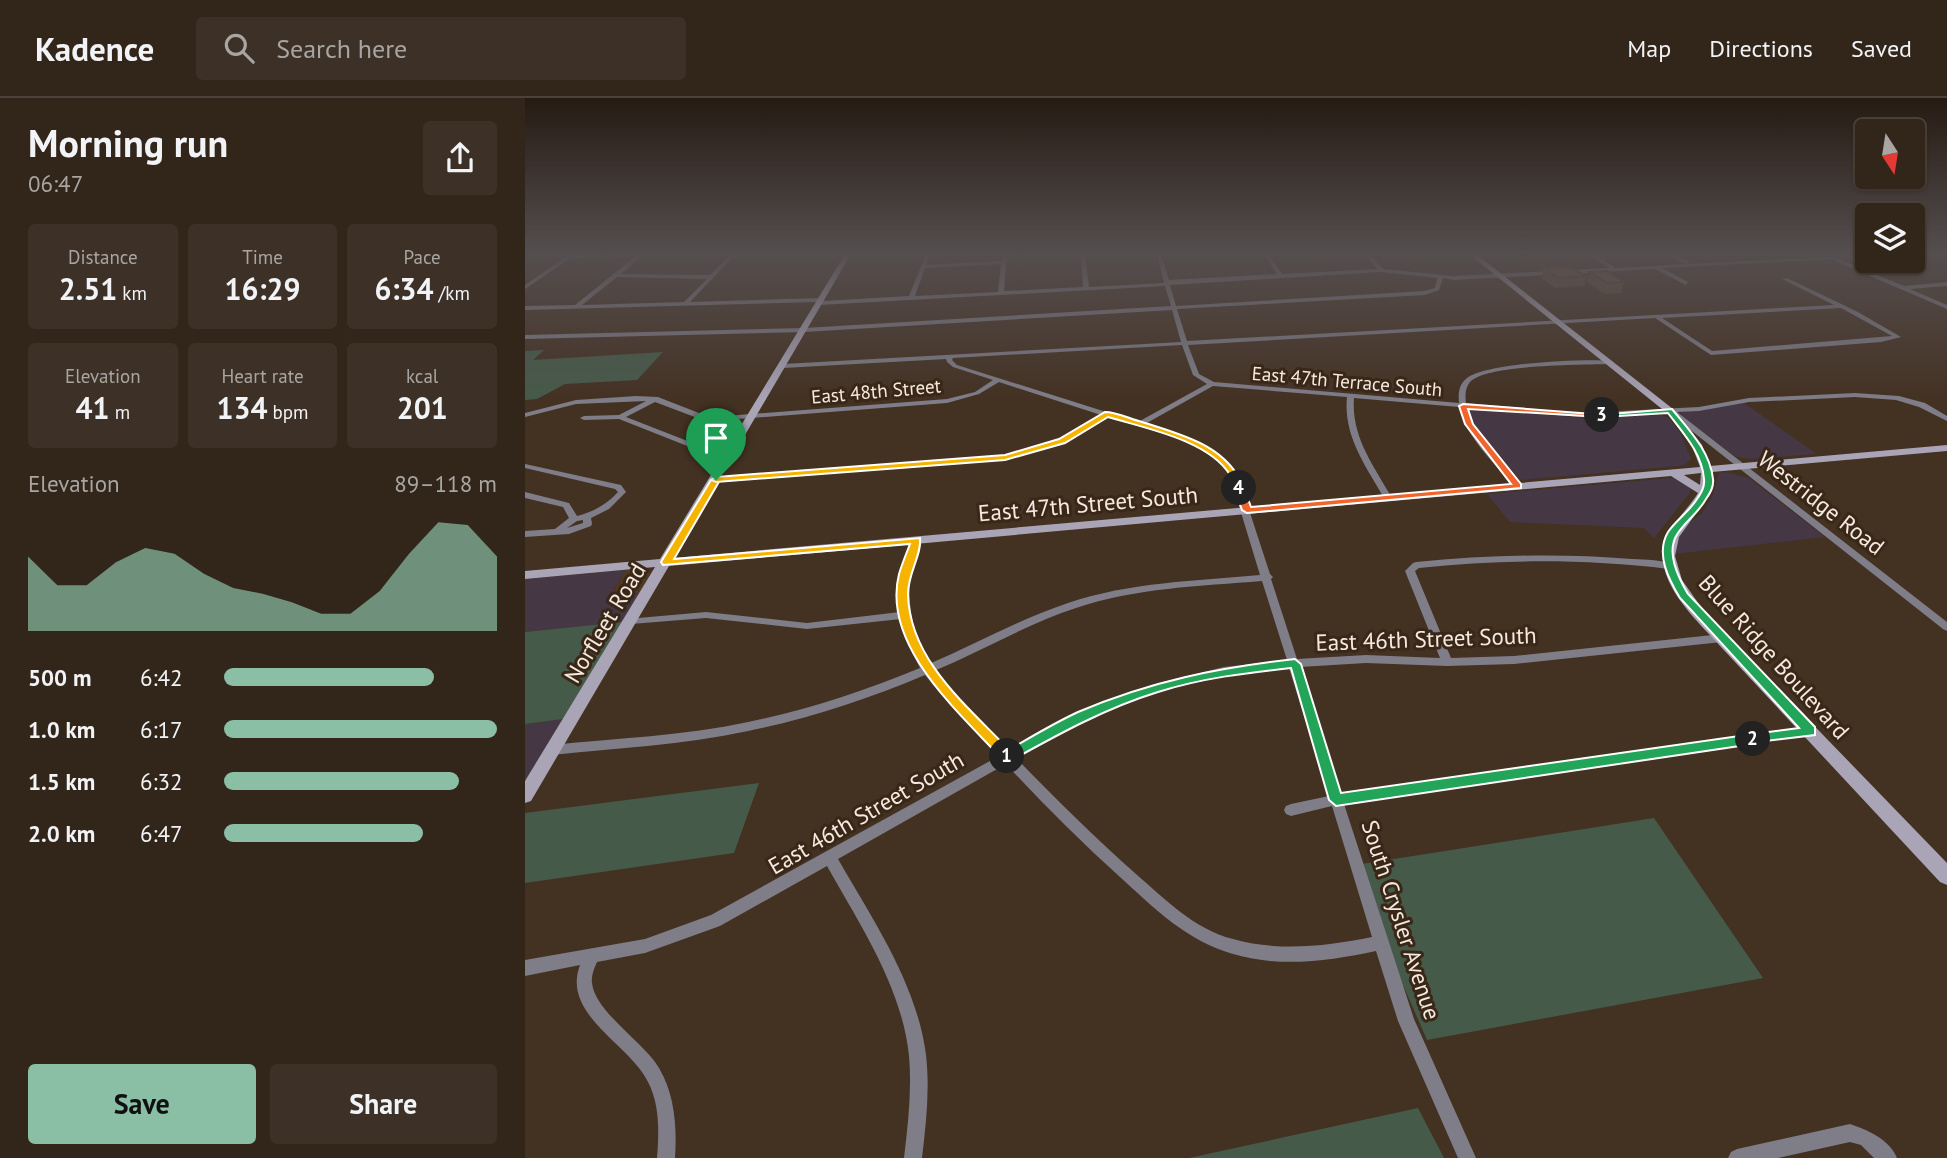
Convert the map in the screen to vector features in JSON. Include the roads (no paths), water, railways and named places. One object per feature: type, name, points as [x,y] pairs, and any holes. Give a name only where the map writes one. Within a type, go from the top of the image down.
[{"type":"street","points":[[577,306],[580,303]]},
{"type":"street","points":[[525,308],[709,303]]},
{"type":"street","name":"Norfleet Road","points":[[525,796],[716,480],[819,303]]},
{"type":"street","points":[[1173,303],[1196,375],[1212,384]]},
{"type":"street","points":[[525,337],[804,330],[1250,303]]},
{"type":"street","points":[[1535,303],[1670,411],[1699,447],[1709,479],[1706,493],[1672,472]]},
{"type":"street","points":[[1658,318],[1711,353],[1881,341],[1898,337],[1837,303]]},
{"type":"street","points":[[783,366],[1842,306]]},
{"type":"street","name":"South Crysler Avenue","points":[[950,356],[949,361],[955,366],[1196,443],[1223,461],[1233,473],[1247,510],[1406,1021],[1467,1158]]},
{"type":"street","points":[[1518,486],[1469,424],[1463,406],[1465,384],[1483,373],[1610,362]]},
{"type":"street","name":"East 48th Street","points":[[525,415],[576,402],[636,398],[655,399],[703,416],[753,417],[947,401],[977,393],[998,380]]},
{"type":"street","points":[[1140,424],[1212,384]]},
{"type":"street","name":"East 47th Terrace South","points":[[1212,384],[1582,415],[1670,411],[1749,400],[1855,395],[1896,398],[1922,405],[1947,419]]},
{"type":"street","points":[[1350,397],[1347,413],[1350,430],[1388,498]]},
{"type":"street","points":[[583,418],[620,416],[655,399]]},
{"type":"street","name":"Westridge Road","points":[[1670,411],[1947,627]]},
{"type":"street","points":[[716,480],[1005,457],[1062,441],[1108,414]]},
{"type":"street","points":[[620,416],[705,451]]},
{"type":"street","name":"East 47th Street South","points":[[525,575],[1947,447]]},
{"type":"street","points":[[525,466],[618,487],[622,492],[617,499],[587,519],[574,519],[558,531]]},
{"type":"street","name":"Blue Ridge Boulevard","points":[[1706,493],[1696,509],[1672,533],[1668,547],[1669,566],[1684,596],[1947,876]]},
{"type":"street","points":[[525,495],[566,505],[574,519]]},
{"type":"street","points":[[525,534],[579,529],[588,523],[587,519]]},
{"type":"street","points":[[916,540],[904,575],[905,614],[926,669],[1059,813],[1161,905],[1209,939],[1244,952],[1286,955],[1332,953],[1380,943]]},
{"type":"street","points":[[1447,662],[1410,571],[1416,565],[1546,555],[1614,558],[1669,566]]},
{"type":"street","points":[[552,750],[772,722],[926,669],[1054,612],[1089,600],[1178,585],[1268,577]]},
{"type":"street","points":[[631,621],[706,615],[807,626],[905,614]]},
{"type":"street","name":"East 46th Street South","points":[[525,968],[645,946],[705,925],[830,858],[1081,716],[1155,688],[1224,671],[1295,664],[1366,659],[1447,662],[1514,660],[1722,638]]},
{"type":"street","points":[[1291,810],[1336,800],[1810,731]]},
{"type":"street","points":[[830,858],[901,994],[915,1038],[919,1093],[912,1158]]},
{"type":"street","points":[[591,958],[583,983],[591,1004],[630,1044],[653,1073],[663,1099],[666,1158]]},
{"type":"street","points":[[1737,1158],[1850,1133],[1866,1138],[1888,1158]]}]
